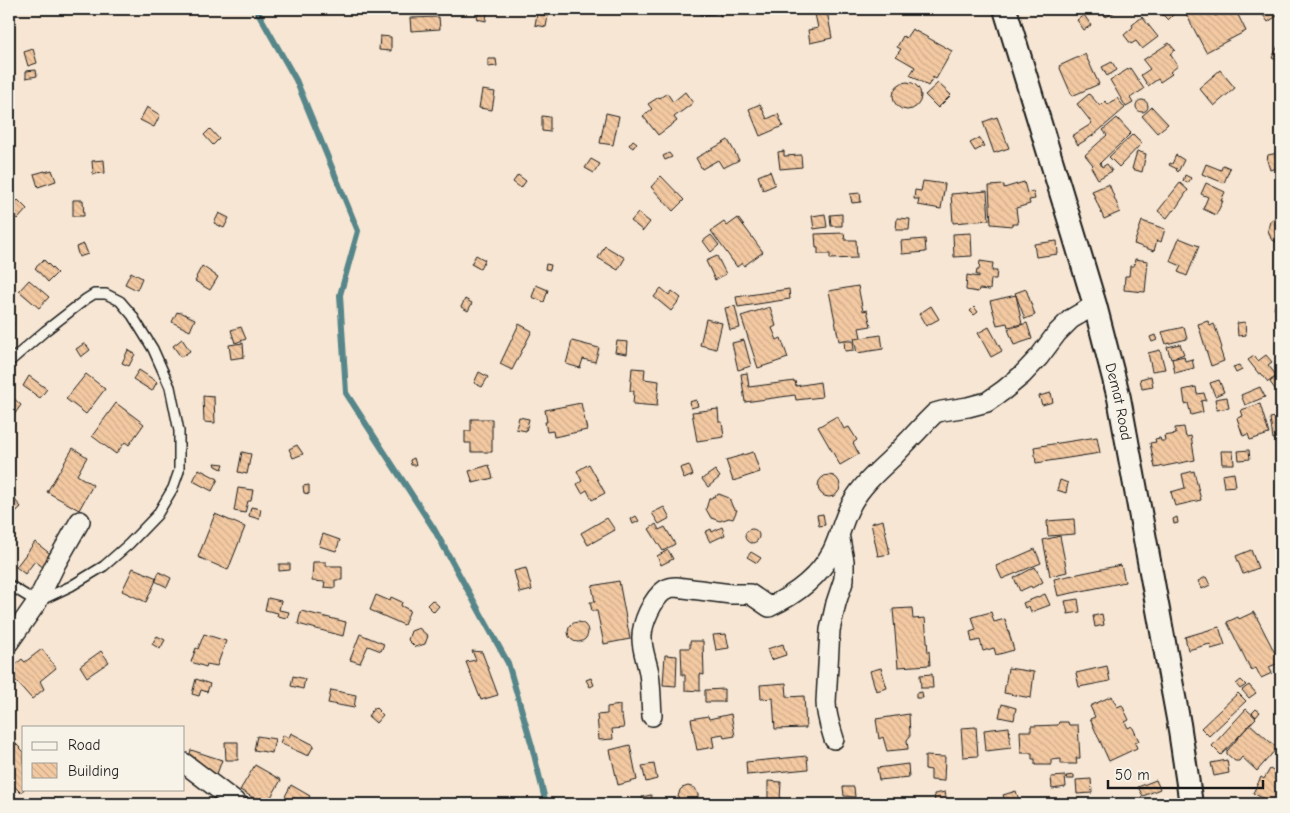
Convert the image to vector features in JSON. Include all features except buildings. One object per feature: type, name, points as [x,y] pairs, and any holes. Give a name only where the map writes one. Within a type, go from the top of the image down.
[{"type":"street","name":"Demat Road","points":[[1005,9],[1095,305],[1119,398],[1179,724],[1191,804]]},
{"type":"street","points":[[652,716],[649,674],[642,638],[645,622],[658,596],[670,588],[750,594],[769,606],[788,598],[805,586],[822,568],[832,552],[852,502],[867,482],[935,413],[987,402],[1022,375],[1039,358],[1056,334],[1071,319],[1095,305]]},
{"type":"street","points":[[9,642],[37,602],[80,521]]},
{"type":"street","points":[[834,739],[826,711],[826,702],[830,630],[836,602],[844,579],[844,561],[839,532]]},
{"type":"street","points":[[185,764],[238,804]]},
{"type":"lane","points":[[9,362],[86,299],[94,294],[106,294],[120,301],[132,315],[153,349],[170,387],[179,431],[179,471],[173,488],[157,515],[129,544],[104,566],[71,586],[37,602],[9,585]]},
{"type":"waterway","points":[[256,9],[296,80],[358,231],[340,295],[346,393],[434,529],[508,663],[532,746],[546,804]]}]
